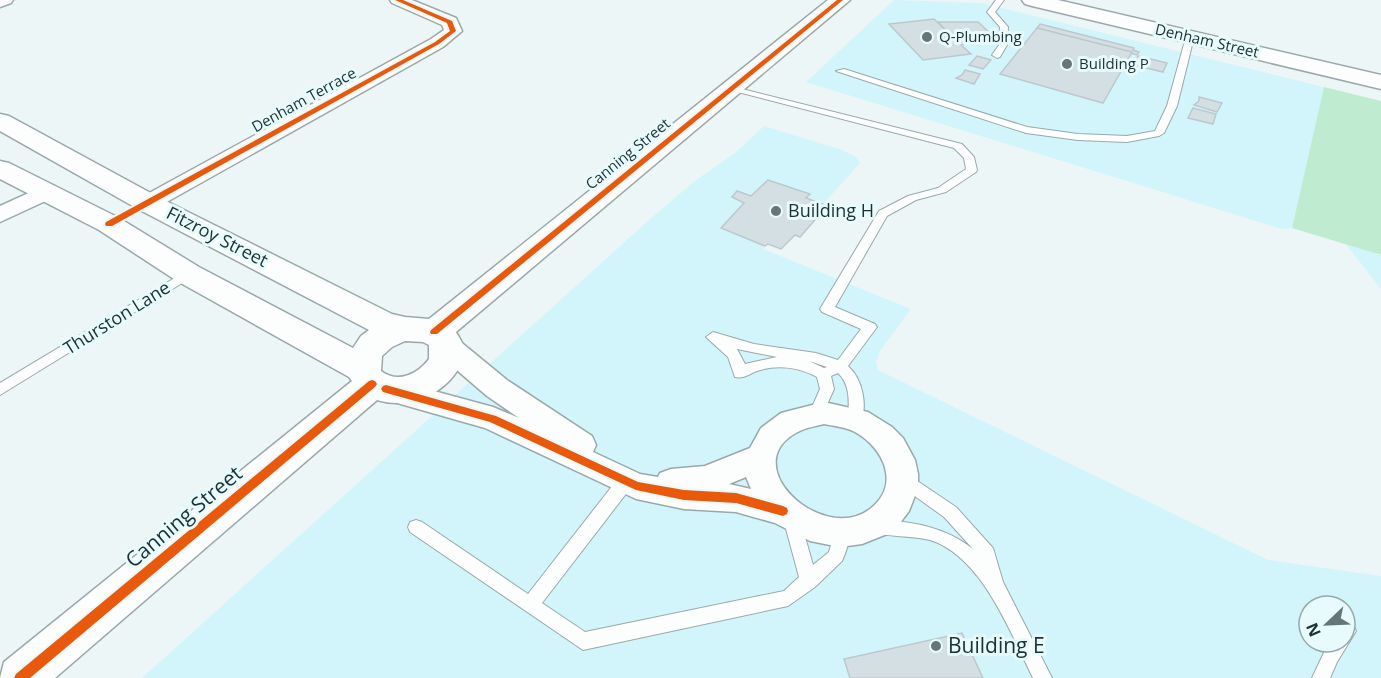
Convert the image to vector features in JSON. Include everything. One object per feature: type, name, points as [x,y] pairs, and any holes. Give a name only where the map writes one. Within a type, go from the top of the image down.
[{"type":"street","points":[[0,2],[5,0]]},
{"type":"street","name":"Denham Terrace","points":[[109,224],[437,43],[453,31],[450,22],[398,0]]},
{"type":"street","name":"Canning Street","points":[[429,335],[840,0]]},
{"type":"street","name":"Denham Street","points":[[1032,0],[1381,82]]},
{"type":"street","name":"Fitzroy Street","points":[[0,121],[148,202],[381,322],[429,335]]},
{"type":"street","points":[[0,169],[109,224],[188,274],[373,381],[493,419],[636,486],[684,495],[736,498],[788,514]]},
{"type":"street","points":[[0,215],[88,170]]},
{"type":"street","name":"Thurston Lane","points":[[188,274],[234,245]]},
{"type":"street","points":[[373,381],[363,358],[369,348],[391,333],[429,335],[497,388],[561,433],[610,462],[650,479],[684,483],[719,474],[760,457]]},
{"type":"street","points":[[373,381],[411,388],[426,383],[445,365],[448,355],[429,335]]},
{"type":"street","name":"Canning Street","points":[[20,678],[373,381]]},
{"type":"street","points":[[824,413],[855,420],[869,426],[887,441],[900,459],[904,479],[900,498],[890,514],[872,526],[851,532],[826,531],[803,524],[788,514],[768,495],[761,476],[760,457],[768,439],[782,425],[802,416],[824,413]]},
{"type":"lane","points":[[997,55],[1002,45],[1004,27],[991,12],[1000,0]]},
{"type":"lane","points":[[841,71],[1026,130],[1078,137],[1126,139],[1159,133],[1172,106],[1190,37]]},
{"type":"lane","points":[[733,88],[958,146],[969,157],[972,170],[942,190],[912,198],[883,214],[827,309],[870,327],[841,366],[823,374]]},
{"type":"lane","name":"Thurston Lane","points":[[0,390],[188,274]]},
{"type":"lane","points":[[816,414],[827,389],[823,374],[811,366],[795,362],[776,362],[740,373],[739,362],[731,351],[713,337],[764,351],[799,353],[841,366],[853,381],[856,399],[855,420]]},
{"type":"lane","points":[[904,479],[951,512],[987,553],[995,584],[1043,678]]},
{"type":"lane","points":[[530,605],[626,481]]},
{"type":"lane","points":[[788,514],[809,581]]},
{"type":"lane","points":[[872,526],[921,530],[947,538],[970,556],[995,584]]},
{"type":"lane","points":[[416,527],[583,641],[788,598],[836,556],[842,532]]},
{"type":"lane","points":[[1321,678],[1331,654]]},
{"type":"shaded area","points":[[894,0],[981,3],[1324,87],[1292,228],[1282,229],[806,82]]},
{"type":"shaded area","points":[[764,126],[842,150],[856,157],[860,163],[823,204],[811,219],[815,220],[800,237],[795,236],[781,249],[768,244],[763,249],[911,309],[880,351],[876,362],[878,370],[1268,560],[1381,576],[1381,678],[142,678],[696,180],[735,153]]},
{"type":"shaded area","points":[[1346,244],[1381,255],[1381,289]]},
{"type":"green space","points":[[1324,87],[1381,101],[1381,255],[1292,228]]},
{"type":"building","name":"Q-Plumbing","points":[[934,19],[971,54],[923,60],[889,24]]},
{"type":"building","points":[[938,22],[978,22],[992,35],[962,39],[967,44],[961,45]]},
{"type":"building","points":[[1040,24],[1134,48],[1133,50],[1139,52],[1137,55],[1037,28]]},
{"type":"building","name":"Building P","points":[[1037,28],[1132,52],[1103,103],[1000,74]]},
{"type":"building","points":[[977,56],[991,60],[983,69],[969,65]]},
{"type":"building","points":[[1138,56],[1167,63],[1163,72],[1134,65]]},
{"type":"building","points":[[965,70],[980,74],[974,84],[956,78]]},
{"type":"building","points":[[1199,97],[1222,103],[1217,112],[1194,105],[1199,101]]},
{"type":"building","points":[[1193,108],[1216,114],[1213,124],[1188,118]]},
{"type":"building","name":"Building H","points":[[768,180],[810,194],[806,198],[823,204],[811,219],[815,220],[800,237],[795,235],[781,249],[768,244],[765,246],[721,228],[744,203],[732,197],[737,191],[751,196]]},
{"type":"building","name":"Building E","points":[[962,633],[983,678],[850,678],[844,659]]},
{"type":"cycle path","points":[[109,224],[437,43],[453,31],[450,22],[398,0]]},
{"type":"cycle path","points":[[434,332],[840,0]]},
{"type":"cycle path","points":[[20,678],[372,384]]},
{"type":"cycle path","points":[[386,389],[493,419],[636,486],[684,495],[736,498],[783,511]]},
{"type":"place","name":"Q-Plumbing","points":[[927,37]]},
{"type":"place","name":"Building P","points":[[1067,64]]},
{"type":"place","name":"Building H","points":[[776,211]]},
{"type":"place","name":"Building E","points":[[936,646]]}]
